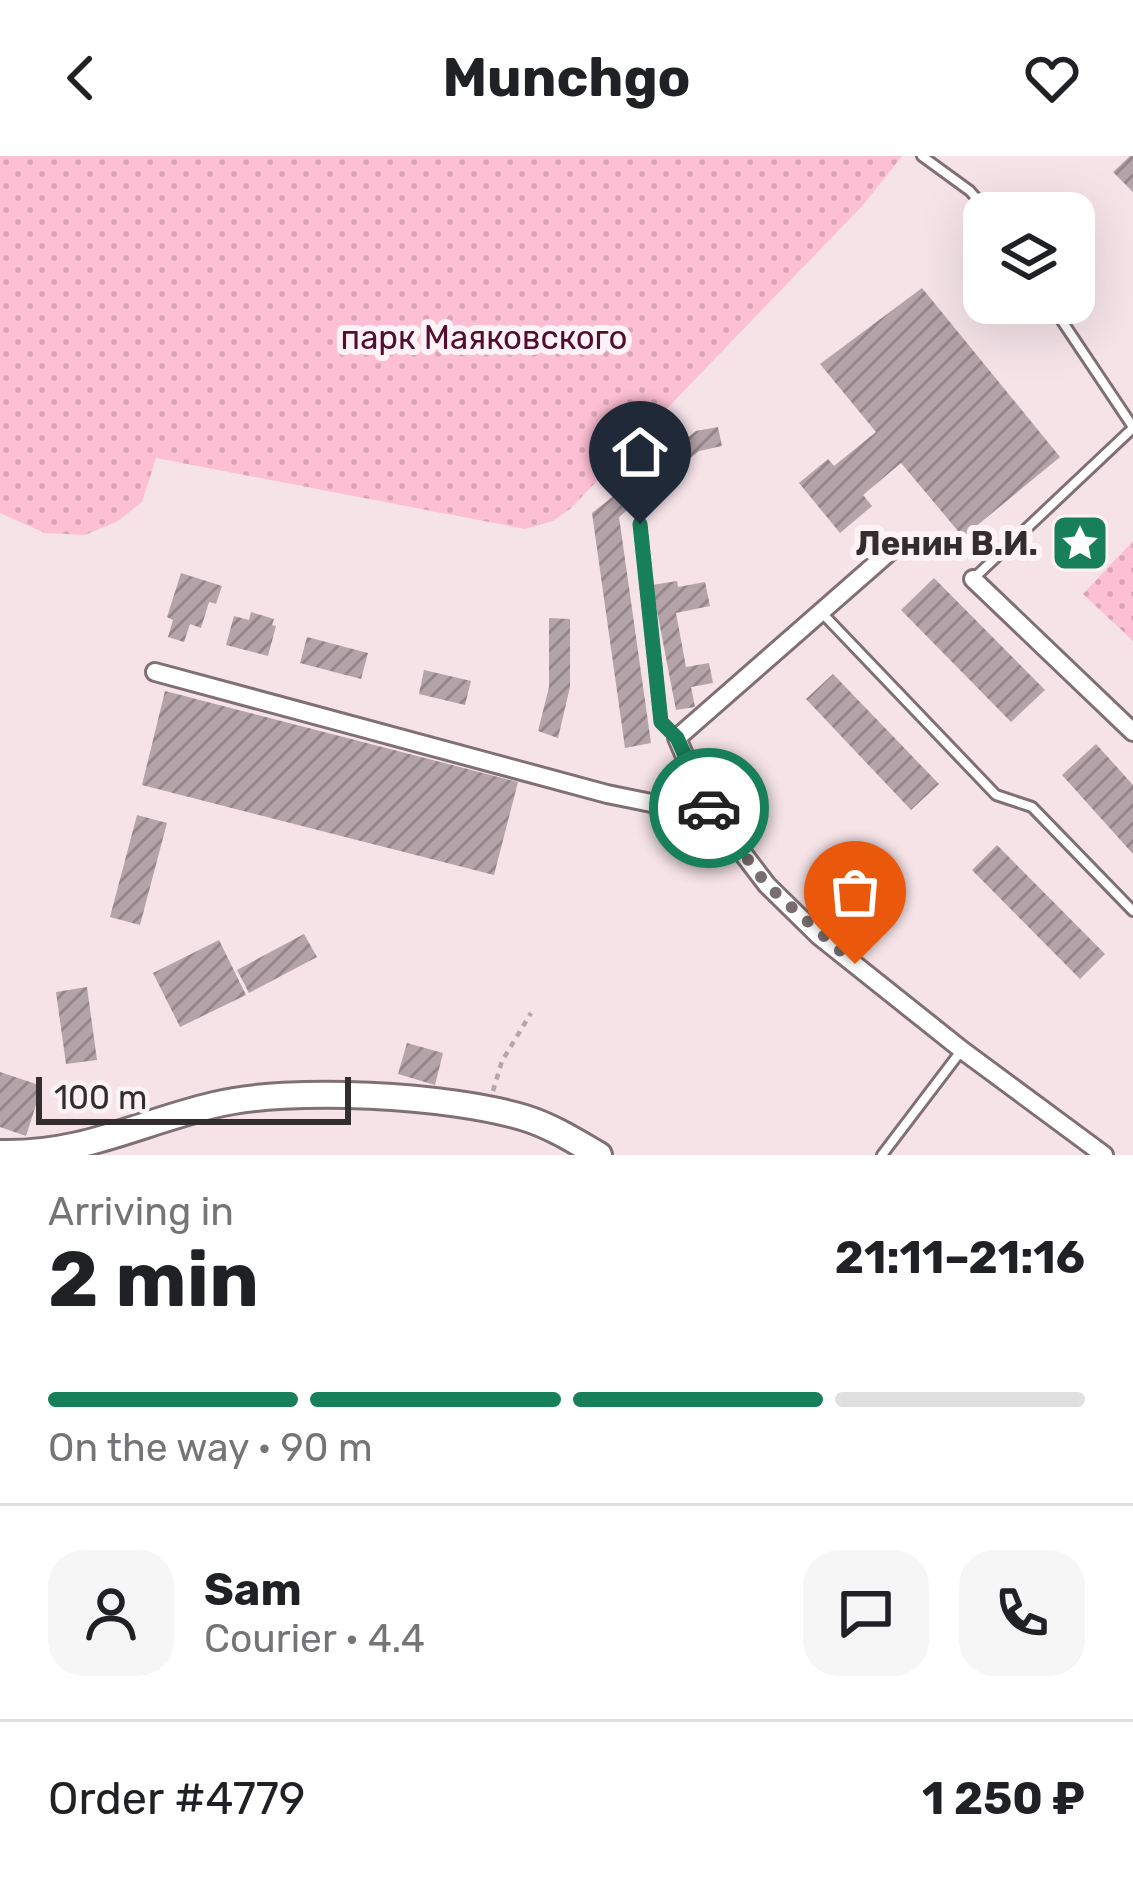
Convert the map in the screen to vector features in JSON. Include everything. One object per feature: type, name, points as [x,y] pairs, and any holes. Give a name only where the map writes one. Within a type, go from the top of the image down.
[{"type":"street","points":[[894,548],[677,738],[706,805],[767,885],[819,936],[1104,1155]]},
{"type":"street","points":[[973,578],[1133,732]]},
{"type":"street","points":[[155,672],[607,794],[676,808],[706,805]]},
{"type":"street","points":[[0,1153],[95,1144],[182,1113],[270,1096],[452,1102],[541,1123],[599,1155]]},
{"type":"lane","points":[[922,156],[971,192]]},
{"type":"lane","points":[[973,578],[1133,428],[1064,324]]},
{"type":"lane","points":[[640,524],[661,722],[677,738]]},
{"type":"lane","points":[[821,612],[996,795],[1032,807],[1133,911]]},
{"type":"lane","points":[[882,1155],[962,1050]]},
{"type":"path","points":[[491,1109],[502,1061],[531,1013]]},
{"type":"green space","name":"парк Маяковского","points":[[0,156],[902,156],[864,204],[571,508],[553,521],[525,529],[156,458],[142,502],[118,521],[85,535],[45,533],[0,513]]},
{"type":"green space","points":[[1133,541],[1133,641],[1083,594]]},
{"type":"building","points":[[1133,156],[1133,192],[1113,172]]},
{"type":"building","points":[[922,288],[1060,457],[963,537],[901,463],[863,495],[872,506],[840,533],[799,483],[828,459],[834,466],[876,432],[820,364]]},
{"type":"building","points":[[718,427],[722,446],[699,451],[619,517],[651,743],[625,748],[592,513],[696,431]]},
{"type":"building","points":[[181,573],[222,586],[216,604],[209,602],[201,628],[190,624],[184,642],[168,637],[173,620],[167,617]]},
{"type":"building","points":[[934,578],[1045,690],[1011,722],[901,610]]},
{"type":"building","points":[[677,581],[678,587],[705,582],[710,606],[676,613],[686,667],[709,663],[713,683],[691,687],[695,707],[676,710],[652,585]]},
{"type":"building","points":[[251,612],[274,619],[268,656],[226,645],[234,616],[249,620]]},
{"type":"building","points":[[549,618],[570,619],[570,687],[558,738],[538,731],[549,687]]},
{"type":"building","points":[[307,637],[368,653],[361,679],[300,663]]},
{"type":"building","points":[[424,670],[471,681],[465,705],[419,694]]},
{"type":"building","points":[[833,674],[939,784],[911,810],[806,699]]},
{"type":"building","points":[[165,691],[518,782],[494,875],[142,785]]},
{"type":"building","points":[[1096,744],[1133,785],[1133,854],[1062,775]]},
{"type":"building","points":[[137,815],[167,823],[140,925],[110,917]]},
{"type":"building","points":[[997,845],[1105,954],[1080,979],[972,870]]},
{"type":"building","points":[[304,934],[317,957],[249,993],[237,970]]},
{"type":"building","points":[[219,940],[246,995],[180,1027],[153,973]]},
{"type":"building","points":[[87,987],[97,1060],[66,1064],[56,992]]},
{"type":"building","points":[[407,1043],[443,1053],[435,1085],[398,1074]]},
{"type":"building","points":[[0,1072],[42,1086],[26,1136],[0,1127]]},
{"type":"way so far","points":[[709,808],[767,885],[855,964]]},
{"type":"place","name":"Ленин В.И.","points":[[1080,543]]},
{"type":"route","points":[[640,524],[661,722],[677,738],[709,808]]}]
